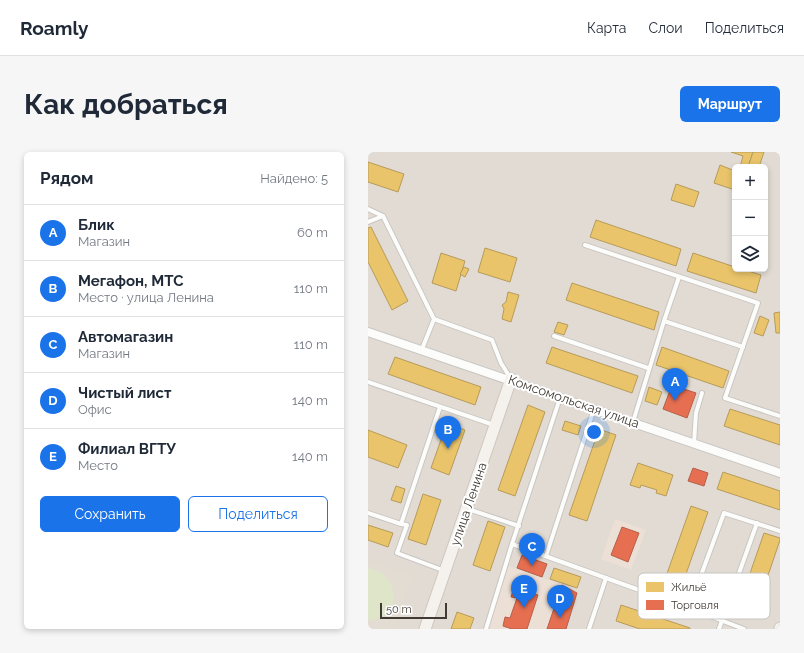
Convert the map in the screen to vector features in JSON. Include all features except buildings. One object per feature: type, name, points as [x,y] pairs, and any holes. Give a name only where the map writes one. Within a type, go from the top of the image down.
[{"type":"street","name":"Комсомольская улица","points":[[368,332],[511,379],[594,409],[780,472]]},
{"type":"street","name":"улица Ленина","points":[[425,629],[511,379]]},
{"type":"lane","points":[[368,209],[382,216],[434,319],[492,340],[501,363],[511,379]]},
{"type":"lane","points":[[368,222],[382,216]]},
{"type":"lane","points":[[585,245],[758,303],[744,347],[725,398],[780,416]]},
{"type":"lane","points":[[633,422],[640,404],[648,368],[679,276]]},
{"type":"lane","points":[[422,349],[434,319]]},
{"type":"lane","points":[[664,321],[744,347]]},
{"type":"lane","points":[[554,336],[648,368]]},
{"type":"lane","points":[[368,382],[495,426]]},
{"type":"lane","points":[[694,443],[696,413],[702,394]]},
{"type":"lane","points":[[486,629],[560,397]]},
{"type":"lane","points":[[401,524],[440,407]]},
{"type":"lane","points":[[546,556],[594,409]]},
{"type":"lane","points":[[467,508],[519,526]]},
{"type":"lane","points":[[368,513],[407,525],[397,554],[445,571]]},
{"type":"lane","points":[[702,573],[724,513],[780,531]]},
{"type":"lane","points":[[739,573],[757,523]]},
{"type":"lane","points":[[512,544],[638,590]]},
{"type":"lane","points":[[589,629],[606,578]]},
{"type":"lane","points":[[715,619],[744,629]]},
{"type":"lane","points":[[719,629],[723,619]]},
{"type":"shaded area","points":[[368,152],[780,152],[780,629],[368,629]]},
{"type":"shaded area","points":[[615,519],[646,530],[631,570],[601,559]]},
{"type":"shaded area","points":[[368,560],[413,575],[394,629],[368,629]]},
{"type":"shaded area","points":[[509,566],[562,585],[547,629],[488,629]]},
{"type":"green space","points":[[368,568],[380,572],[387,578],[394,594],[390,609],[385,615],[378,619],[368,620]]},
{"type":"place","name":"Блик","points":[[675,401]]},
{"type":"place","name":"Мегафон, МТС","points":[[448,449]]},
{"type":"place","name":"Автомагазин","points":[[532,566]]},
{"type":"place","name":"Филиал ВГТУ","points":[[524,608]]},
{"type":"place","name":"Чистый лист","points":[[560,618]]}]
